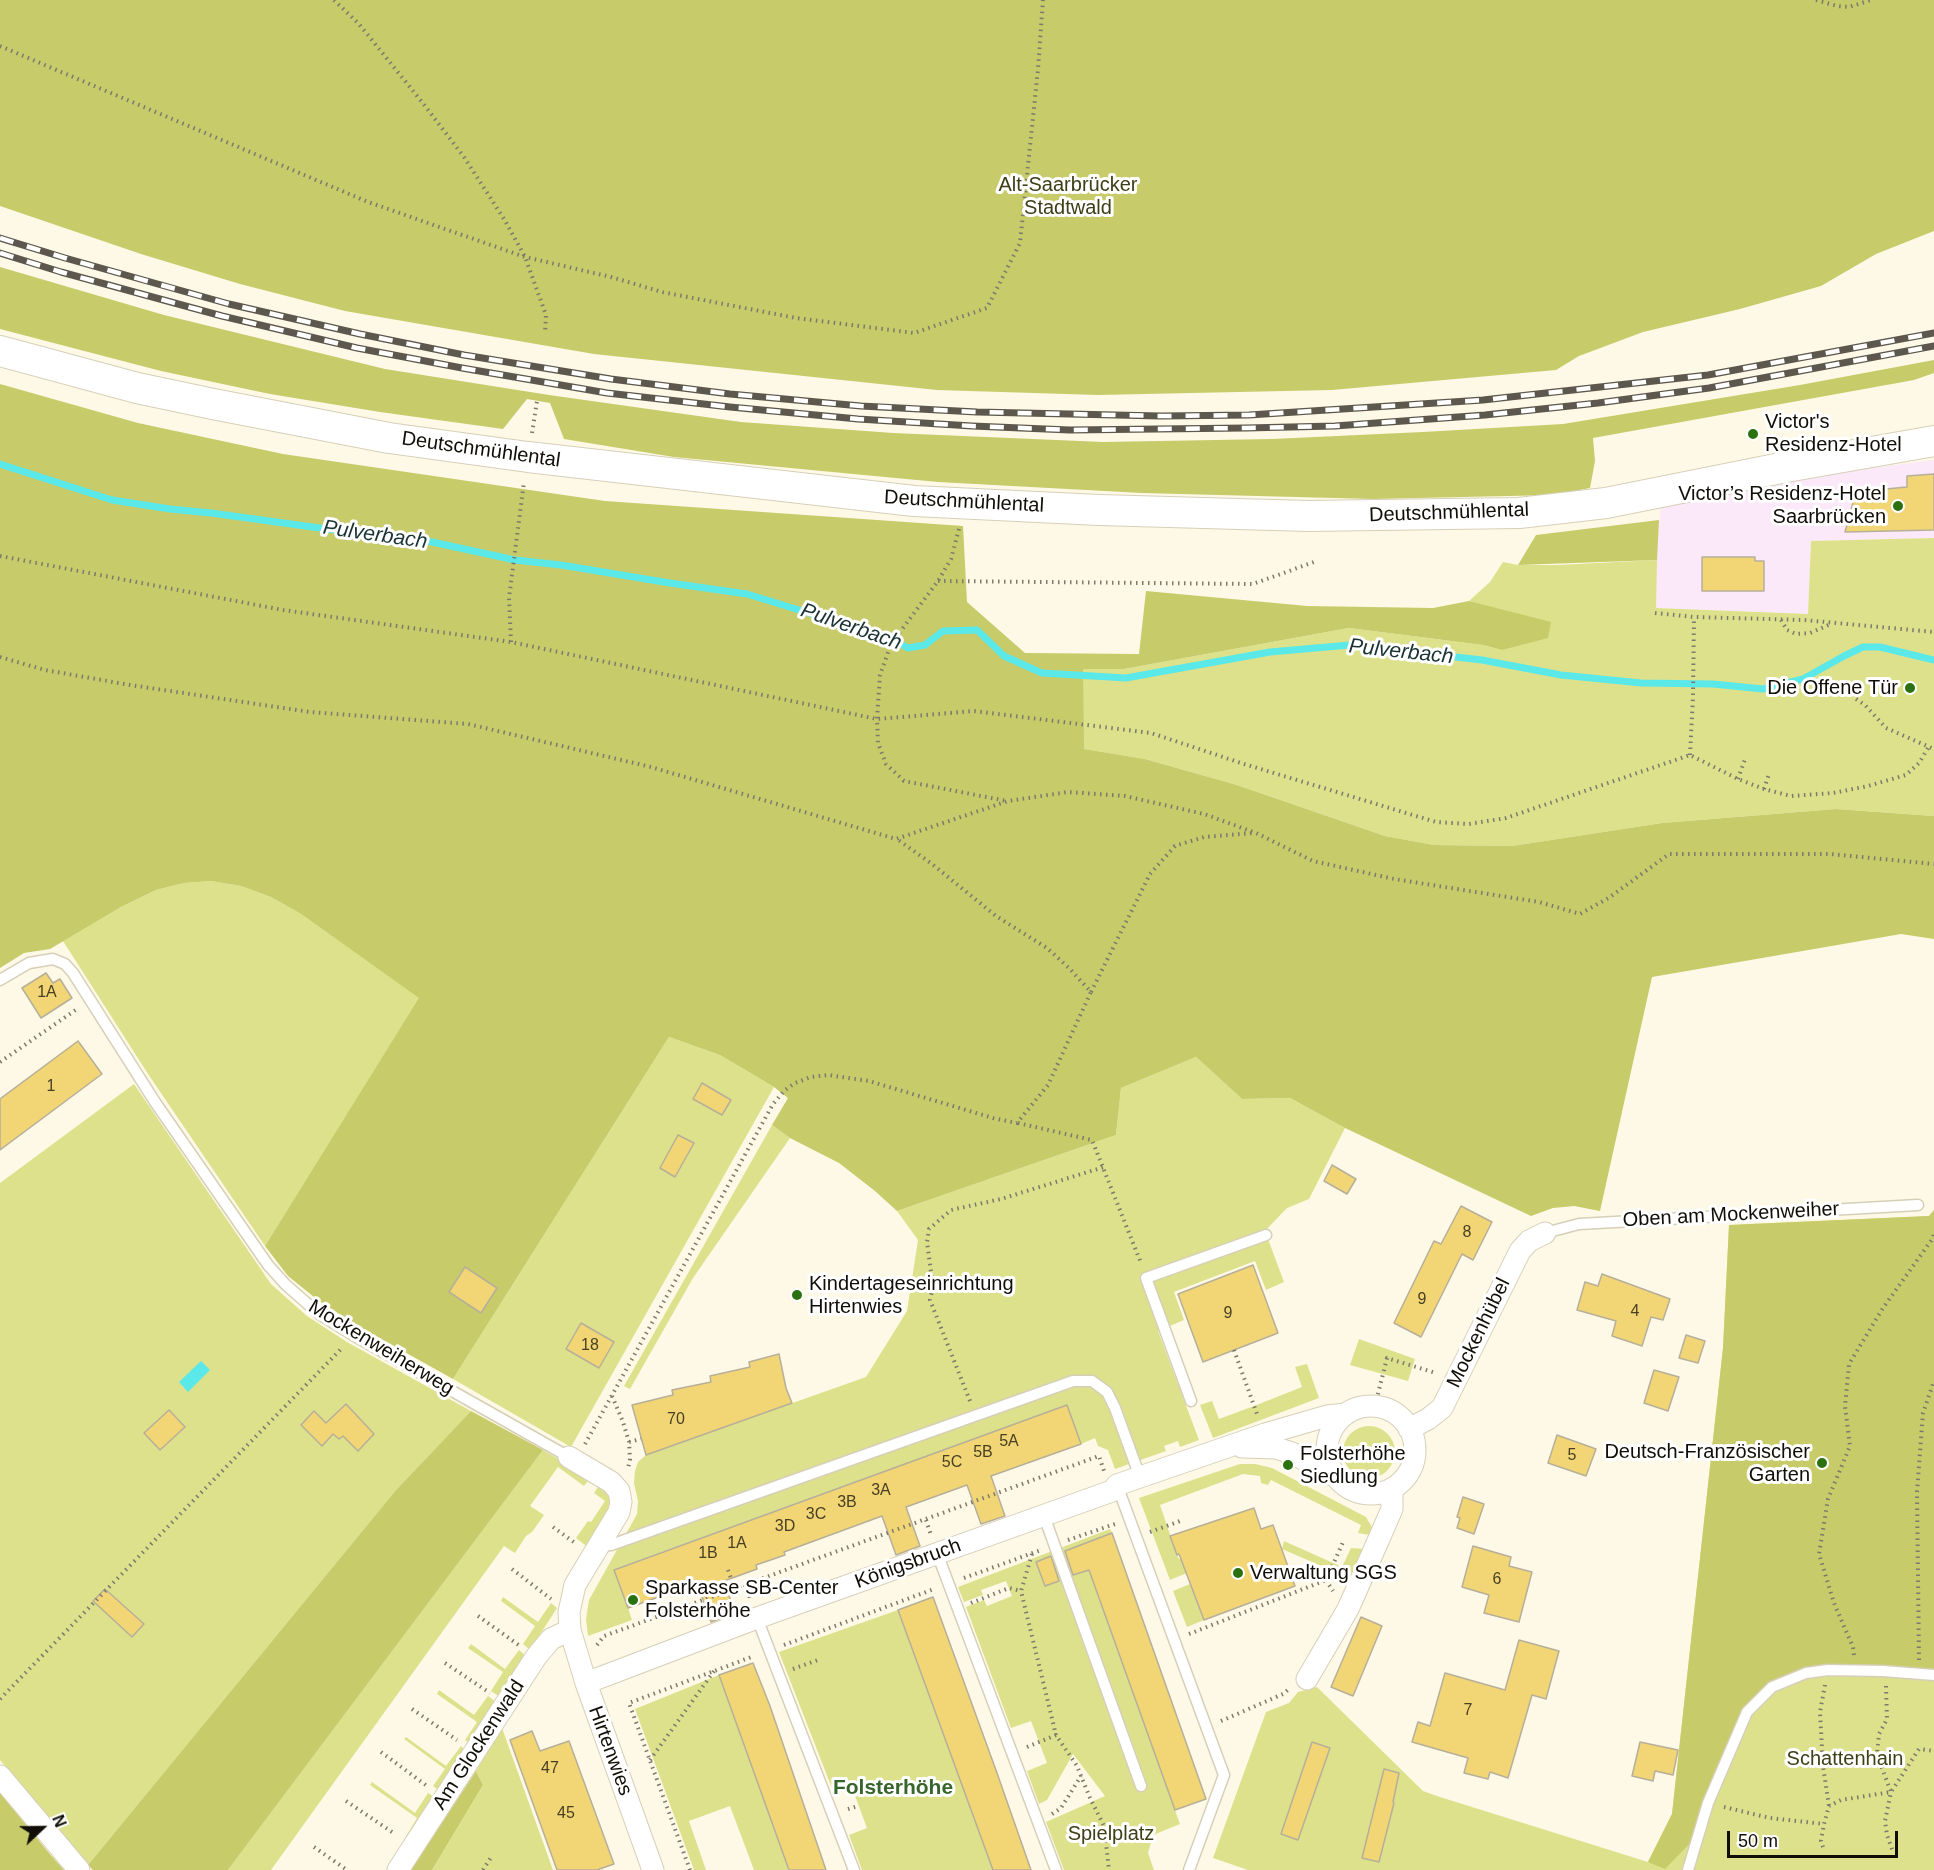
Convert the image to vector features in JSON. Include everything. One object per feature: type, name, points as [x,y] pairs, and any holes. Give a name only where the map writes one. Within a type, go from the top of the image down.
[{"type":"main road","name":"Deutschmühlental","points":[[0,351],[180,397],[389,438],[528,457],[926,502],[1308,516],[1519,513],[1606,503],[1786,467],[1934,441]]},
{"type":"street","name":"Mockenhübel","points":[[1409,1429],[1442,1408],[1520,1251],[1529,1241],[1545,1233]]},
{"type":"street","name":"Königsbruch","points":[[586,1683],[757,1618],[1044,1516],[1140,1477],[1265,1434],[1327,1416],[1346,1414],[1359,1408],[1375,1406]]},
{"type":"street","points":[[1307,1679],[1347,1609],[1378,1541],[1392,1509],[1392,1489],[1403,1481],[1411,1469],[1414,1442],[1409,1429],[1400,1418],[1388,1410],[1375,1406]]},
{"type":"street","points":[[1336,1477],[1331,1468],[1327,1449],[1332,1429],[1346,1414]]},
{"type":"street","name":"Königsbruch","points":[[1230,1447],[1276,1448],[1292,1453],[1336,1477],[1345,1486],[1356,1491],[1368,1494],[1392,1489]]},
{"type":"street","name":"Mockenweiherweg","points":[[573,1459],[611,1482],[619,1491]]},
{"type":"street","points":[[569,1621],[575,1585],[619,1512],[621,1502],[619,1491]]},
{"type":"street","name":"Am Glockenwald","points":[[398,1870],[536,1657],[569,1621]]},
{"type":"street","name":"Hirtenwies","points":[[569,1621],[586,1683],[653,1870]]},
{"type":"street","points":[[0,1776],[79,1870]]},
{"type":"lane","name":"Mockenweiherweg","points":[[0,980],[29,963],[53,959],[65,964],[162,1111],[268,1265],[285,1284],[319,1314],[353,1335],[573,1459]]},
{"type":"lane","name":"Oben am Mockenweiher","points":[[1545,1233],[1588,1223],[1918,1204]]},
{"type":"lane","points":[[1191,1401],[1146,1278],[1266,1235]]},
{"type":"lane","points":[[596,1551],[975,1414],[1073,1381],[1092,1381],[1107,1392],[1140,1477]]},
{"type":"lane","points":[[1114,1488],[1130,1519],[1224,1775],[1189,1870]]},
{"type":"lane","points":[[1044,1516],[1140,1786]]},
{"type":"lane","points":[[938,1553],[1056,1870]]},
{"type":"lane","points":[[757,1618],[855,1870]]},
{"type":"lane","points":[[1688,1870],[1708,1803],[1747,1712],[1772,1687],[1806,1673],[1828,1670],[1934,1675]]},
{"type":"path","points":[[334,0],[359,24],[422,102],[464,157],[504,219],[525,257],[546,315],[545,333]]},
{"type":"path","points":[[0,46],[368,201],[525,257],[663,292],[796,318],[914,333],[987,308],[1020,243],[1043,0]]},
{"type":"path","points":[[1816,0],[1849,7],[1871,0]]},
{"type":"path","points":[[511,642],[509,598],[525,478]]},
{"type":"path","points":[[960,522],[951,559],[938,582],[891,644],[880,675],[878,742],[886,764],[904,781],[1008,801]]},
{"type":"path","points":[[0,556],[283,610],[511,642],[877,719],[974,711],[1151,733],[1390,810],[1436,822],[1469,824],[1506,818],[1690,755],[1764,789],[1791,796],[1833,793],[1868,786],[1906,774],[1919,763],[1928,748]]},
{"type":"path","points":[[938,582],[1252,584],[1314,562]]},
{"type":"path","points":[[1655,613],[1780,619],[1934,632]]},
{"type":"path","points":[[1690,755],[1694,616]]},
{"type":"path","points":[[1780,619],[1787,630],[1796,634],[1820,630],[1832,623]]},
{"type":"path","points":[[0,657],[45,670],[310,712],[468,724],[651,767],[896,839],[933,864],[996,916],[1047,948],[1091,992]]},
{"type":"path","points":[[1856,699],[1865,705],[1886,728],[1934,749]]},
{"type":"path","points":[[1738,779],[1745,759]]},
{"type":"path","points":[[1764,789],[1769,774]]},
{"type":"path","points":[[896,839],[1008,801],[1068,792],[1125,796],[1204,814],[1256,833],[1313,861],[1394,879],[1539,902],[1580,914],[1611,897],[1669,854],[1830,854],[1934,864]]},
{"type":"path","points":[[1017,1123],[1048,1084],[1150,874],[1175,846],[1204,837],[1256,833]]},
{"type":"path","points":[[0,1062],[90,1000]]},
{"type":"path","points":[[573,1459],[612,1396],[773,1104],[785,1090],[811,1077],[828,1075],[869,1081],[993,1118],[1092,1140],[1146,1278]]},
{"type":"path","points":[[975,1414],[930,1300],[933,1287],[927,1242],[929,1229],[951,1210],[1000,1199],[1104,1167]]},
{"type":"path","points":[[1854,1670],[1853,1647],[1834,1603],[1819,1554],[1828,1499],[1850,1446],[1845,1406],[1849,1364],[1883,1308],[1933,1238],[1934,1233]]},
{"type":"path","points":[[0,1699],[347,1342]]},
{"type":"path","points":[[1234,1350],[1254,1406]]},
{"type":"path","points":[[1375,1406],[1387,1358],[1456,1380]]},
{"type":"path","points":[[1920,1673],[1917,1492],[1923,1413],[1934,1381]]},
{"type":"path","points":[[612,1396],[629,1442],[630,1459],[627,1474],[619,1491]]},
{"type":"path","points":[[629,1442],[641,1438]]},
{"type":"path","points":[[593,1651],[604,1636],[1099,1456],[1114,1488]]},
{"type":"path","points":[[690,1870],[629,1703],[949,1583],[1130,1519]]},
{"type":"path","points":[[1152,1531],[1184,1520]]},
{"type":"path","points":[[553,1527],[596,1551]]},
{"type":"path","points":[[1174,1639],[1326,1580],[1344,1540]]},
{"type":"path","points":[[1033,1553],[1021,1591],[1056,1735],[1077,1766],[1104,1826],[1110,1870]]},
{"type":"path","points":[[512,1569],[569,1621]]},
{"type":"path","points":[[728,1570],[735,1589]]},
{"type":"path","points":[[1326,1580],[1333,1591]]},
{"type":"path","points":[[745,1585],[747,1590]]},
{"type":"path","points":[[958,1607],[1009,1588],[1021,1591]]},
{"type":"path","points":[[478,1616],[536,1657]]},
{"type":"path","points":[[778,1674],[821,1659]]},
{"type":"path","points":[[445,1663],[505,1704]]},
{"type":"path","points":[[1822,1847],[1821,1841],[1829,1806],[1823,1766],[1820,1712],[1828,1670]]},
{"type":"path","points":[[650,1760],[715,1671]]},
{"type":"path","points":[[1207,1728],[1283,1694],[1296,1683],[1307,1679]]},
{"type":"path","points":[[1887,1692],[1887,1719],[1879,1734],[1877,1755],[1891,1792]]},
{"type":"path","points":[[412,1709],[475,1752]]},
{"type":"path","points":[[1012,1752],[1056,1735]]},
{"type":"path","points":[[1893,1852],[1885,1821],[1891,1792],[1919,1749],[1934,1751]]},
{"type":"path","points":[[381,1752],[445,1799]]},
{"type":"path","points":[[1039,1823],[1061,1808],[1081,1776]]},
{"type":"path","points":[[1829,1806],[1841,1800],[1891,1792]]},
{"type":"path","points":[[346,1801],[413,1847]]},
{"type":"path","points":[[1708,1803],[1770,1818],[1824,1824]]},
{"type":"path","points":[[314,1847],[347,1870]]},
{"type":"path","points":[[483,1870],[492,1856]]},
{"type":"shaded area","points":[[1934,460],[1934,538],[1811,541],[1808,614],[1655,608],[1657,540],[1661,507],[1794,478]]},
{"type":"green space","name":"Alt-Saarbrücker Stadtwald","points":[[0,0],[1934,0],[1934,231],[1876,254],[1821,286],[1740,309],[1643,332],[1579,356],[1556,370],[1332,390],[1098,395],[937,390],[594,354],[345,311],[240,284],[141,254],[0,206]]},
{"type":"green space","points":[[0,267],[164,315],[385,369],[741,422],[893,433],[1103,442],[1272,439],[1563,424],[1800,385],[1934,360],[1934,373],[1914,380],[1593,438],[1595,461],[1590,488],[1553,495],[1373,499],[1142,493],[938,482],[674,457],[564,439],[550,403],[527,399],[503,429],[270,394],[161,371],[0,329]]},
{"type":"green space","points":[[0,384],[138,423],[283,454],[605,501],[963,526],[967,602],[1025,653],[1139,654],[1146,591],[1307,606],[1433,608],[1469,601],[1551,622],[1548,638],[1502,650],[1483,645],[1349,628],[1124,669],[1083,669],[1084,749],[1145,759],[1237,785],[1385,836],[1434,845],[1512,846],[1662,823],[1836,809],[1934,816],[1934,939],[1901,934],[1652,977],[1600,1211],[1574,1206],[1553,1208],[1531,1216],[1345,1128],[1290,1098],[1242,1099],[1196,1057],[1121,1088],[1116,1135],[897,1211],[839,1163],[790,1138],[772,1125],[788,1098],[774,1087],[720,1055],[669,1037],[453,1379],[358,1326],[319,1301],[288,1276],[265,1246],[419,998],[301,914],[271,897],[241,886],[211,881],[184,883],[156,890],[121,907],[50,949],[24,953],[0,968]]},
{"type":"green space","points":[[1659,520],[1657,560],[1518,565],[1536,535]]},
{"type":"green space","points":[[1934,538],[1934,816],[1836,809],[1662,823],[1512,846],[1434,845],[1385,836],[1237,785],[1145,759],[1083,749],[1083,669],[1124,669],[1349,628],[1483,645],[1502,650],[1496,609],[1469,601],[1490,582],[1503,562],[1518,565],[1557,565],[1657,560],[1656,608],[1808,614],[1811,541]]},
{"type":"green space","points":[[211,881],[241,886],[271,897],[301,914],[420,998],[265,1246],[148,1074],[63,941],[121,907],[156,890],[184,883]]},
{"type":"green space","points":[[669,1037],[720,1055],[774,1087],[571,1447],[453,1379]]},
{"type":"green space","points":[[1196,1057],[1242,1099],[1290,1098],[1345,1128],[1309,1199],[1287,1208],[1265,1231],[1284,1282],[1266,1290],[1255,1261],[1174,1292],[1184,1320],[1158,1331],[1199,1440],[1180,1447],[1178,1441],[1164,1446],[1166,1451],[1115,1469],[1108,1450],[1098,1446],[1095,1438],[1081,1444],[1067,1405],[615,1569],[632,1620],[588,1636],[586,1619],[589,1600],[637,1514],[638,1501],[634,1483],[638,1462],[646,1455],[866,1377],[907,1311],[918,1240],[897,1211],[1116,1135],[1121,1088]]},
{"type":"green space","points":[[134,1084],[271,1284],[307,1316],[347,1342],[471,1411],[396,1490],[88,1865],[0,1760],[0,1183]]},
{"type":"green space","points":[[772,1125],[790,1138],[693,1278],[630,1389],[624,1386]]},
{"type":"green space","name":"Deutsch-Französischer Garten","points":[[1934,1210],[1934,1870],[1248,1870],[1213,1858],[1266,1712],[1289,1703],[1298,1692],[1317,1687],[1423,1791],[1648,1862],[1672,1814],[1723,1348],[1729,1225],[1929,1216]]},
{"type":"green space","name":"Deutsch-Französischer Garten","points":[[1934,1210],[1934,1675],[1828,1670],[1772,1687],[1747,1712],[1698,1835],[1665,1869],[1648,1862],[1672,1814],[1723,1348],[1729,1225],[1929,1216]]},
{"type":"green space","points":[[1359,1339],[1415,1359],[1408,1381],[1350,1365]]},
{"type":"green space","points":[[1307,1364],[1319,1398],[1213,1438],[1200,1405],[1212,1401],[1219,1419],[1254,1406],[1302,1387],[1295,1367]]},
{"type":"green space","points":[[471,1411],[543,1450],[228,1870],[93,1870],[88,1865],[396,1490]]},
{"type":"green space","points":[[1369,1426],[1383,1430],[1391,1438],[1395,1452],[1391,1466],[1383,1474],[1369,1478],[1355,1474],[1347,1466],[1343,1452],[1347,1438],[1355,1430]]},
{"type":"green space","points":[[543,1450],[590,1478],[584,1486],[558,1467],[530,1506],[544,1515],[532,1532],[526,1536],[515,1553],[504,1546],[271,1870],[228,1870]]},
{"type":"green space","points":[[1240,1464],[1255,1464],[1272,1468],[1366,1517],[1373,1529],[1370,1535],[1358,1533],[1361,1525],[1271,1480],[1268,1485],[1261,1483],[1260,1476],[1243,1474],[1160,1505],[1177,1555],[1187,1573],[1170,1580],[1139,1498]]},
{"type":"green space","points":[[600,1484],[608,1491],[611,1505],[589,1548],[576,1538],[588,1521],[591,1522],[605,1501],[594,1493]]},
{"type":"green space","name":"Spielplatz","points":[[1110,1529],[1112,1533],[1080,1545],[1180,1824],[1153,1835],[1148,1853],[1154,1870],[1064,1870],[1046,1822],[1105,1796],[1073,1754],[1047,1800],[1039,1804],[1027,1771],[1047,1763],[1031,1721],[1011,1728],[966,1607],[984,1600],[987,1606],[1012,1596],[1006,1581],[981,1590],[983,1595],[964,1602],[958,1587]]},
{"type":"green space","points":[[1284,1541],[1342,1567],[1351,1548],[1365,1549],[1359,1566],[1350,1573],[1342,1575],[1282,1549]]},
{"type":"green space","points":[[1190,1584],[1204,1620],[1187,1627],[1173,1591]]},
{"type":"green space","points":[[503,1597],[538,1622],[551,1603],[557,1608],[530,1650],[523,1644],[535,1626],[501,1601]]},
{"type":"green space","points":[[898,1610],[993,1870],[862,1870],[849,1835],[867,1828],[851,1785],[833,1791],[779,1652]]},
{"type":"green space","points":[[471,1644],[505,1669],[519,1650],[526,1656],[500,1697],[491,1691],[503,1672],[468,1648]]},
{"type":"green space","points":[[719,1675],[789,1870],[754,1870],[730,1806],[689,1821],[706,1870],[694,1870],[635,1709]]},
{"type":"green space","points":[[439,1690],[474,1715],[488,1696],[496,1702],[470,1744],[465,1740],[477,1722],[437,1694]]},
{"type":"green space","points":[[502,1728],[553,1870],[432,1870],[483,1785],[476,1771]]},
{"type":"green space","points":[[406,1737],[446,1766],[461,1746],[466,1751],[440,1791],[433,1786],[445,1769],[404,1739]]},
{"type":"green space","points":[[476,1771],[483,1785],[432,1870],[411,1870]]},
{"type":"green space","points":[[372,1782],[415,1813],[428,1793],[436,1798],[408,1841],[405,1838],[417,1818],[370,1785]]},
{"type":"green space","points":[[0,1793],[49,1853],[64,1870],[0,1870]]},
{"type":"water","points":[[201,1361],[210,1370],[188,1392],[179,1382]]},
{"type":"building","name":"Victor’s Residenz-Hotel Saarbrücken","points":[[1934,474],[1934,530],[1845,532],[1855,495],[1886,493],[1886,489],[1907,487],[1907,476]]},
{"type":"building","points":[[1702,557],[1755,557],[1755,561],[1764,561],[1764,591],[1702,591]]},
{"type":"building","points":[[46,973],[53,983],[60,979],[72,998],[41,1018],[22,988]]},
{"type":"building","points":[[78,1041],[102,1074],[0,1150],[0,1099]]},
{"type":"building","points":[[702,1083],[731,1100],[722,1115],[693,1099]]},
{"type":"building","points":[[678,1135],[694,1143],[675,1177],[660,1168]]},
{"type":"building","points":[[1332,1165],[1356,1179],[1347,1194],[1324,1181]]},
{"type":"building","points":[[1461,1206],[1492,1222],[1473,1260],[1462,1254],[1421,1337],[1394,1323],[1434,1241],[1441,1244]]},
{"type":"building","points":[[1253,1265],[1278,1333],[1203,1362],[1178,1294]]},
{"type":"building","points":[[465,1267],[497,1288],[481,1313],[449,1292]]},
{"type":"building","points":[[1602,1274],[1670,1299],[1663,1320],[1651,1317],[1642,1346],[1612,1336],[1616,1321],[1577,1310],[1585,1282],[1598,1286]]},
{"type":"building","points":[[581,1323],[614,1342],[599,1368],[566,1349]]},
{"type":"building","points":[[1686,1335],[1705,1341],[1698,1363],[1679,1358]]},
{"type":"building","points":[[779,1354],[786,1388],[792,1403],[646,1455],[632,1405],[673,1395],[672,1390],[711,1382],[710,1376],[750,1367],[749,1362]]},
{"type":"building","points":[[1654,1370],[1679,1377],[1668,1411],[1644,1403]]},
{"type":"building","points":[[346,1404],[374,1434],[358,1451],[343,1436],[339,1439],[333,1434],[322,1446],[301,1425],[314,1411],[326,1423]]},
{"type":"building","points":[[1067,1405],[1081,1444],[991,1476],[1005,1516],[981,1524],[967,1485],[906,1507],[920,1546],[896,1555],[882,1516],[784,1552],[785,1555],[756,1565],[757,1569],[724,1581],[735,1613],[711,1622],[697,1583],[628,1608],[614,1570]]},
{"type":"building","points":[[169,1410],[185,1427],[160,1450],[144,1433]]},
{"type":"building","points":[[1557,1435],[1596,1449],[1586,1476],[1548,1463]]},
{"type":"building","points":[[1463,1497],[1484,1504],[1474,1534],[1457,1528],[1460,1518],[1457,1517]]},
{"type":"building","name":"Verwaltung SGS","points":[[1254,1508],[1261,1529],[1273,1525],[1295,1586],[1204,1620],[1170,1536]]},
{"type":"building","points":[[1112,1533],[1206,1799],[1175,1810],[1089,1570],[1073,1575],[1065,1551]]},
{"type":"building","points":[[1473,1546],[1511,1557],[1509,1566],[1532,1572],[1519,1622],[1484,1613],[1489,1595],[1462,1587]]},
{"type":"building","points":[[1051,1556],[1059,1581],[1045,1586],[1036,1562]]},
{"type":"building","points":[[105,1589],[144,1624],[132,1637],[93,1601]]},
{"type":"building","points":[[933,1597],[1031,1870],[993,1870],[898,1610]]},
{"type":"building","points":[[1361,1617],[1382,1626],[1353,1696],[1331,1687]]},
{"type":"building","points":[[1519,1640],[1559,1651],[1546,1699],[1532,1695],[1508,1778],[1490,1772],[1488,1779],[1464,1773],[1468,1758],[1412,1742],[1418,1722],[1430,1726],[1445,1673],[1505,1690]]},
{"type":"building","points":[[753,1663],[826,1870],[789,1870],[719,1675]]},
{"type":"building","points":[[532,1731],[540,1751],[569,1741],[614,1864],[597,1870],[557,1870],[510,1740]]},
{"type":"building","points":[[1312,1742],[1330,1748],[1298,1840],[1281,1834]]},
{"type":"building","points":[[1640,1742],[1678,1750],[1673,1775],[1655,1771],[1653,1781],[1632,1776]]},
{"type":"building","points":[[1384,1769],[1399,1773],[1379,1862],[1362,1858]]},
{"type":"waterway","name":"Pulverbach","points":[[0,464],[112,500],[432,542],[515,560],[747,594],[887,637],[908,648],[925,645],[943,631],[977,630],[1004,656],[1042,673],[1126,678],[1270,652],[1350,645],[1482,660],[1561,675],[1641,683],[1713,684],[1763,689],[1803,679],[1863,647],[1880,647],[1934,660]]},
{"type":"railway","points":[[0,238],[229,304],[464,355],[611,379],[730,394],[861,406],[977,412],[1161,416],[1249,415],[1483,400],[1708,375],[1934,333]]},
{"type":"railway","points":[[0,253],[222,316],[357,348],[462,368],[607,393],[730,407],[858,419],[972,426],[1070,430],[1246,428],[1335,426],[1485,415],[1709,388],[1934,346]]},
{"type":"place","name":"Victor's Residenz-Hotel","points":[[1753,434]]},
{"type":"place","name":"Victor’s Residenz-Hotel Saarbrücken","points":[[1898,506]]},
{"type":"place","name":"Die Offene Tür","points":[[1910,688]]},
{"type":"place","name":"Kindertageseinrichtung Hirtenwies","points":[[797,1295]]},
{"type":"place","name":"Deutsch-Französischer Garten","points":[[1822,1463]]},
{"type":"place","name":"Folsterhöhe Siedlung","points":[[1288,1465]]},
{"type":"place","name":"Verwaltung SGS","points":[[1238,1573]]},
{"type":"place","name":"Sparkasse SB-Center Folsterhöhe","points":[[633,1600]]},
{"type":"district","name":"Folsterhöhe","points":[[893,1788]]},
{"type":"park label","name":"Schattenhain","points":[[1845,1759]]}]
